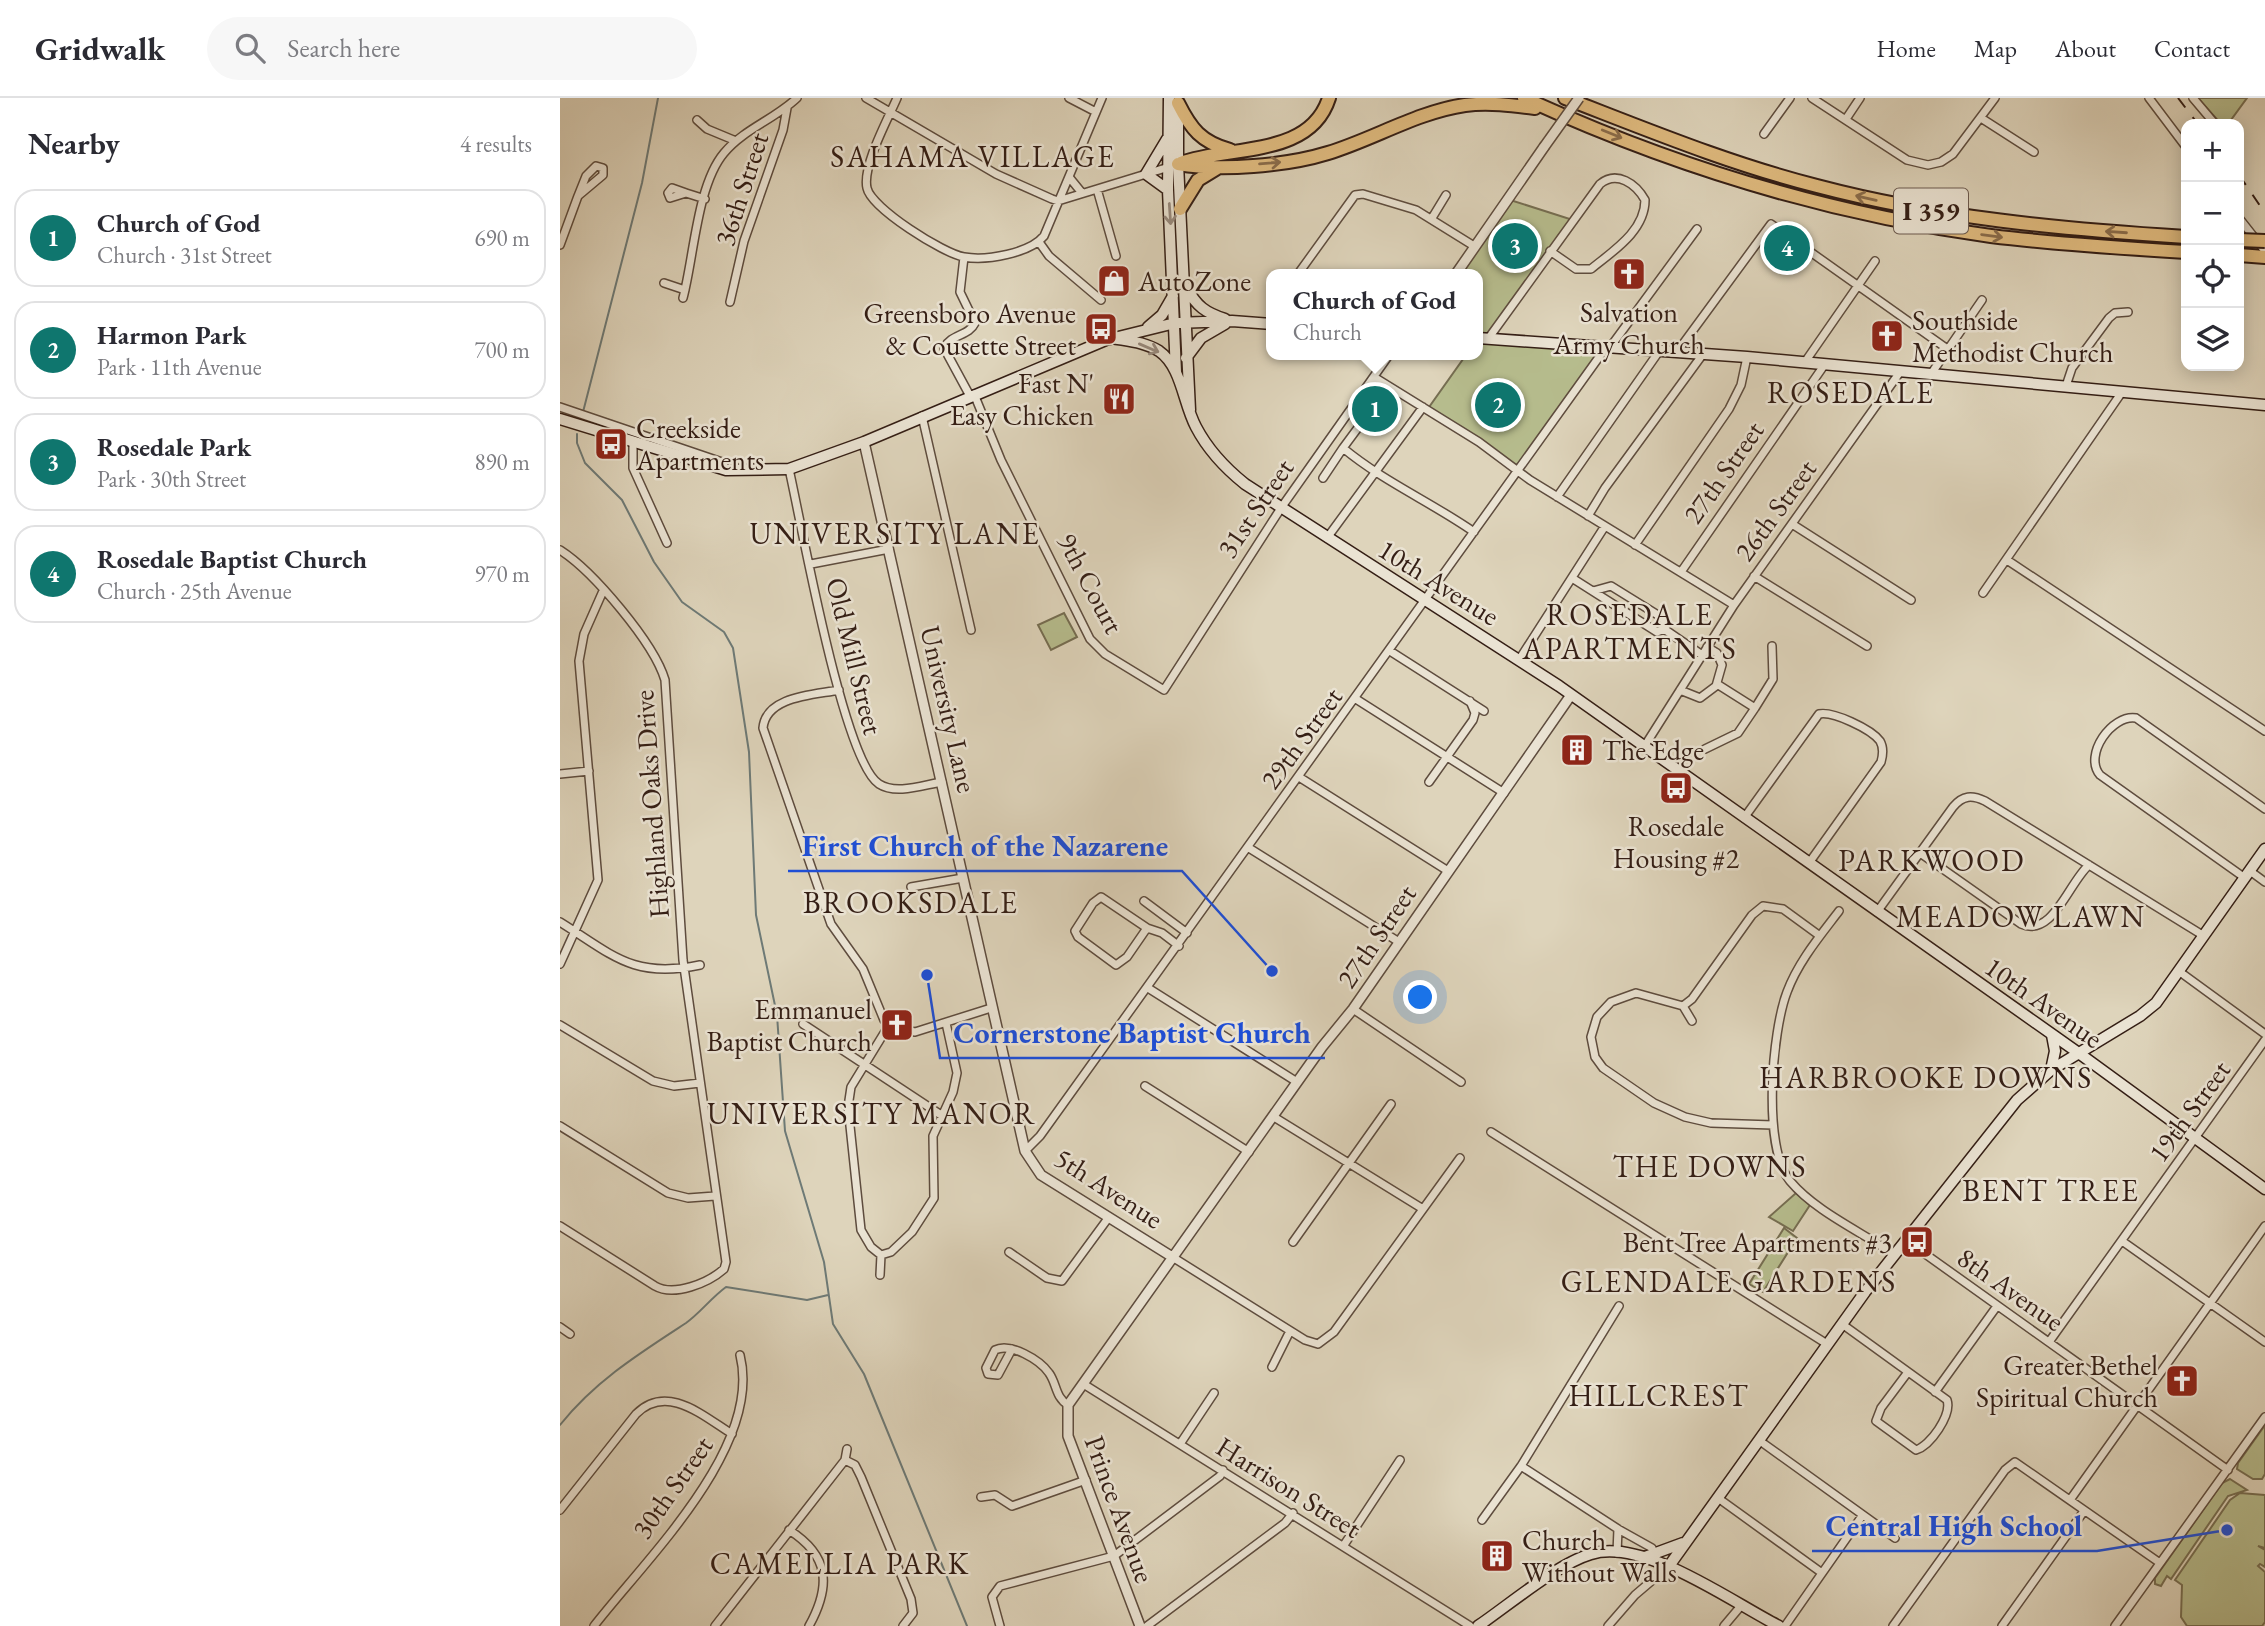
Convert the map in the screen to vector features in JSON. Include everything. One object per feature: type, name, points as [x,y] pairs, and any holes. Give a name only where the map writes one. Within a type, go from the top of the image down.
[{"type":"highway","points":[[1173,165],[1277,144],[1303,133],[1318,120],[1329,98]]},
{"type":"highway","name":"I 359","points":[[1524,98],[1704,169],[1866,213],[2022,239],[2181,252]]},
{"type":"highway","name":"I 359","points":[[1565,98],[1751,167],[1885,202],[2010,223],[2181,237]]},
{"type":"highway","points":[[1175,100],[1198,136],[1209,144],[1234,151]]},
{"type":"highway","points":[[1173,165],[1223,166],[1326,154],[1434,113],[1464,105],[1506,104],[1548,109]]},
{"type":"highway","points":[[1180,209],[1198,180],[1223,166]]},
{"type":"highway","points":[[2244,240],[2265,241]]},
{"type":"highway","points":[[2244,255],[2265,257]]},
{"type":"main road","points":[[1168,190],[1146,174],[1168,136],[1175,100]]},
{"type":"main road","points":[[1175,100],[1173,165],[1168,190],[1175,293],[1191,397],[1189,410]]},
{"type":"main road","points":[[1168,136],[1180,209],[1185,283],[1176,373]]},
{"type":"main road","points":[[1185,283],[1194,302],[1210,314],[1232,321]]},
{"type":"main road","points":[[1146,328],[1162,315],[1175,293]]},
{"type":"main road","points":[[1186,358],[1201,338],[1232,321]]},
{"type":"main road","points":[[560,419],[726,470],[789,468],[864,442],[1112,338],[1146,328],[1181,323],[1266,323]]},
{"type":"main road","points":[[1112,338],[1151,346],[1167,358],[1176,373]]},
{"type":"main road","points":[[1483,339],[1747,357],[2265,405]]},
{"type":"main road","name":"10th Avenue","points":[[1176,373],[1203,440],[1224,466],[1281,508],[1571,695],[2080,1054],[2265,1189]]},
{"type":"main road","points":[[1670,1566],[1842,1324],[2017,1100],[2050,1070],[2146,1012],[2180,972],[2265,849]]},
{"type":"main road","points":[[2050,1070],[2055,1051],[2052,1035]]},
{"type":"main road","points":[[1641,1558],[1685,1542]]},
{"type":"main road","points":[[1685,1542],[1682,1557],[1692,1577]]},
{"type":"main road","points":[[1478,1626],[1578,1559],[1598,1552],[1617,1553],[1670,1566],[1740,1607],[1779,1626]]},
{"type":"street","points":[[866,98],[996,174],[1058,201],[1173,165]]},
{"type":"street","points":[[897,98],[867,171],[866,184],[870,198],[885,212],[964,257],[992,257],[1039,242],[1102,98]]},
{"type":"street","points":[[1069,98],[1096,112]]},
{"type":"street","points":[[1459,269],[1579,98]]},
{"type":"street","points":[[1764,134],[1790,98]]},
{"type":"street","points":[[1812,98],[1907,160],[1928,165],[1941,162],[1953,154],[1995,98]]},
{"type":"street","points":[[1846,120],[1860,98]]},
{"type":"street","points":[[2149,98],[2181,140]]},
{"type":"street","points":[[2193,98],[2211,119]]},
{"type":"street","points":[[786,108],[793,99]]},
{"type":"street","name":"36th Street","points":[[664,283],[684,294],[705,199],[716,164],[736,141],[764,120],[786,108]]},
{"type":"street","name":"36th Street","points":[[730,302],[744,241],[783,130],[786,108]]},
{"type":"street","points":[[1981,118],[2034,152]]},
{"type":"street","points":[[697,120],[707,129],[736,141]]},
{"type":"street","points":[[1069,177],[1082,193]]},
{"type":"street","points":[[1483,339],[1550,251],[1605,179],[1627,180],[1638,187],[1645,200],[1640,220],[1623,243],[1591,270],[1576,269],[1550,251]]},
{"type":"street","points":[[1097,189],[1116,256]]},
{"type":"street","points":[[686,193],[705,199]]},
{"type":"street","points":[[1302,269],[1355,195],[1383,200],[1432,218],[1474,246]]},
{"type":"street","points":[[1432,218],[1446,195]]},
{"type":"street","points":[[560,245],[578,196]]},
{"type":"street","points":[[1677,352],[1771,224],[1946,348]]},
{"type":"street","points":[[2244,224],[2265,251]]},
{"type":"street","name":"29th Street","points":[[1025,1151],[1040,1136],[1148,988],[1518,471],[1697,229]]},
{"type":"street","points":[[1039,242],[1049,256],[1101,300]]},
{"type":"street","name":"9th Court","points":[[964,257],[960,292],[975,323],[969,331],[951,339],[944,348],[972,395],[1001,460],[1090,639],[1105,654],[1164,690]]},
{"type":"street","points":[[1805,362],[1875,261]]},
{"type":"street","points":[[1931,374],[1946,348],[1982,300]]},
{"type":"street","points":[[2066,386],[2072,368],[2109,318],[2115,313],[2128,313]]},
{"type":"street","points":[[1557,497],[1660,350]]},
{"type":"street","points":[[1588,516],[1605,488],[1703,354]]},
{"type":"street","points":[[1635,545],[1729,410],[1741,385],[1747,357]]},
{"type":"street","name":"31st Street","points":[[1164,690],[1281,508],[1386,360]]},
{"type":"street","name":"27th Street","points":[[1681,572],[1825,364]]},
{"type":"street","name":"26th Street","points":[[1644,747],[1734,605],[1900,372]]},
{"type":"street","points":[[1374,377],[1557,497],[1734,605]]},
{"type":"street","points":[[1983,593],[2122,392]]},
{"type":"street","points":[[560,407],[722,462],[726,470]]},
{"type":"street","points":[[1327,538],[1423,407]]},
{"type":"street","points":[[922,416],[971,630]]},
{"type":"street","points":[[1322,478],[1363,421]]},
{"type":"street","points":[[633,442],[634,468],[667,543]]},
{"type":"street","name":"University Lane","points":[[864,442],[1025,1151]]},
{"type":"street","points":[[1343,448],[1375,474],[1424,498],[1474,532]]},
{"type":"street","name":"Old Mill Street","points":[[789,468],[839,690],[858,753],[875,781],[894,789],[942,782]]},
{"type":"street","points":[[1792,524],[1911,600]]},
{"type":"street","points":[[1519,660],[1605,526]]},
{"type":"street","points":[[811,564],[889,549]]},
{"type":"street","name":"Highland Oaks Drive","points":[[560,550],[590,573],[658,660],[665,680],[684,968]]},
{"type":"street","points":[[2007,560],[2265,731]]},
{"type":"street","points":[[1754,576],[1867,646]]},
{"type":"street","points":[[1572,578],[1657,632],[1667,624],[1661,617],[1611,586],[1606,585],[1593,591]]},
{"type":"street","points":[[560,964],[596,888],[598,873],[579,661],[584,634],[603,591]]},
{"type":"street","points":[[1664,629],[1702,655]]},
{"type":"street","points":[[1705,749],[1738,733],[1755,708],[1773,679],[1772,646]]},
{"type":"street","points":[[1680,690],[1700,698],[1717,684],[1722,665],[1717,653],[1707,647]]},
{"type":"street","points":[[1390,651],[1484,710]]},
{"type":"street","points":[[1717,684],[1755,708]]},
{"type":"street","points":[[839,690],[777,705],[766,714],[763,728],[831,924],[863,969],[880,1014],[890,1025],[915,1032],[991,1008]]},
{"type":"street","name":"27th Street","points":[[1068,1405],[1297,1082],[1353,1009],[1571,695]]},
{"type":"street","points":[[1356,699],[1504,793]]},
{"type":"street","points":[[1429,782],[1473,720],[1475,713],[1469,701]]},
{"type":"street","points":[[1744,818],[1819,714],[1834,713],[1876,737],[1881,742],[1883,756],[1878,769],[1809,863]]},
{"type":"street","points":[[2265,809],[2136,718],[2116,722],[2094,757],[2100,775],[2247,874],[2265,881]]},
{"type":"street","points":[[560,774],[589,771]]},
{"type":"street","points":[[1299,777],[1448,871]]},
{"type":"street","points":[[1877,912],[1958,801],[1971,796],[1985,801],[2204,936]]},
{"type":"street","points":[[1249,848],[1399,942]]},
{"type":"street","points":[[1920,853],[2021,924],[2034,927],[2047,921],[2089,865]]},
{"type":"street","points":[[911,887],[963,878]]},
{"type":"street","points":[[1147,928],[1127,957],[1116,965],[1078,937],[1075,930],[1093,903],[1101,897],[1147,928],[1163,933],[1178,946]]},
{"type":"street","points":[[1144,901],[1188,933]]},
{"type":"street","points":[[1683,1006],[1692,999],[1752,915],[1763,906],[1783,909],[1820,936]]},
{"type":"street","points":[[1839,911],[1796,972],[1780,1011],[1776,1031],[1773,1125],[1778,1156],[1790,1181],[1816,1203],[1895,1255]]},
{"type":"street","points":[[560,922],[630,965],[657,970],[699,965]]},
{"type":"street","points":[[560,1226],[655,1286],[670,1292],[708,1280],[724,1269],[684,968]]},
{"type":"street","points":[[2180,972],[2265,1034]]},
{"type":"street","points":[[1148,988],[1297,1082]]},
{"type":"street","points":[[1692,1021],[1683,1006],[1636,993],[1611,1002],[1601,1012],[1592,1030],[1593,1050],[1598,1062],[1613,1077],[1685,1117],[1711,1123],[1773,1125]]},
{"type":"street","points":[[1353,1009],[1461,1082]]},
{"type":"street","points":[[881,1255],[891,1252],[912,1232],[931,1205],[936,1185],[933,1136],[953,1092],[957,1073],[946,1023]]},
{"type":"street","points":[[803,1024],[941,1115]]},
{"type":"street","points":[[560,1025],[653,1082],[674,1086],[699,1083]]},
{"type":"street","points":[[880,1275],[881,1255],[863,1237],[848,1100],[863,1065],[890,1025]]},
{"type":"street","name":"19th Street","points":[[2049,1342],[2265,1040]]},
{"type":"street","points":[[1145,1086],[1249,1152]]},
{"type":"street","points":[[1293,1242],[1391,1104]]},
{"type":"street","points":[[1274,1116],[1423,1209]]},
{"type":"street","points":[[560,1126],[668,1193],[688,1198],[715,1196]]},
{"type":"street","points":[[1491,1132],[1828,1344]]},
{"type":"street","name":"5th Avenue","points":[[1025,1151],[1041,1175],[1174,1258]]},
{"type":"street","points":[[1174,1258],[1290,1331],[1318,1345],[1334,1332],[1460,1158]]},
{"type":"street","points":[[1009,1252],[1047,1278],[1062,1281],[1109,1217]]},
{"type":"street","points":[[2070,1500],[2265,1226]]},
{"type":"street","name":"8th Avenue","points":[[1907,1241],[2228,1470]]},
{"type":"street","points":[[2122,1241],[2265,1342]]},
{"type":"street","points":[[1482,1520],[1521,1466],[1619,1306]]},
{"type":"street","points":[[1935,1392],[1997,1306]]},
{"type":"street","points":[[1842,1324],[1908,1372],[1947,1401],[1950,1407],[1947,1414],[1923,1448],[1916,1450],[1877,1421],[1877,1414],[1908,1372]]},
{"type":"street","points":[[1272,1367],[1290,1331]]},
{"type":"street","name":"Prince Avenue","points":[[1013,1349],[1046,1369],[1058,1397],[1068,1405],[1068,1436],[1140,1626]]},
{"type":"street","name":"30th Street","points":[[594,1626],[691,1505],[719,1465],[732,1434],[743,1375],[740,1355]]},
{"type":"street","name":"Harrison Street","points":[[1084,1385],[1471,1626]]},
{"type":"street","points":[[1180,1444],[1214,1393]]},
{"type":"street","points":[[560,1510],[636,1414],[647,1405],[660,1401],[688,1406],[732,1434]]},
{"type":"street","points":[[2115,1626],[2265,1417]]},
{"type":"street","points":[[1760,1441],[1895,1538]]},
{"type":"street","points":[[715,1626],[845,1460],[846,1449]]},
{"type":"street","points":[[845,1460],[855,1465],[861,1477],[911,1599],[913,1613],[903,1626]]},
{"type":"street","points":[[1344,1545],[1400,1460]]},
{"type":"street","points":[[1893,1626],[2009,1465],[2015,1462],[2160,1563]]},
{"type":"street","points":[[1521,1466],[1652,1548]]},
{"type":"street","points":[[1000,1626],[992,1597],[1000,1586],[1114,1556],[1220,1476],[1223,1470]]},
{"type":"street","points":[[982,1497],[995,1495],[1012,1506],[1086,1480]]},
{"type":"street","points":[[1718,1498],[1822,1573]]},
{"type":"street","points":[[2002,1626],[2084,1511]]},
{"type":"street","points":[[1147,1626],[1285,1523],[1293,1513]]},
{"type":"street","points":[[1785,1626],[1862,1516]]},
{"type":"street","points":[[1617,1553],[1618,1529]]},
{"type":"street","points":[[789,1530],[809,1545],[822,1569],[822,1596],[809,1626]]},
{"type":"street","points":[[1608,1626],[1635,1595],[1670,1566]]},
{"type":"street","points":[[1724,1626],[1740,1607]]},
{"type":"green space","points":[[2198,98],[2247,98],[2232,119],[2217,119]]},
{"type":"green space","points":[[1507,199],[1573,220],[1489,339],[1607,346],[1518,471],[1427,410],[1462,360],[1483,360],[1483,269],[1459,269]]},
{"type":"green space","points":[[1064,613],[1077,637],[1051,650],[1038,625]]},
{"type":"green space","points":[[1796,1193],[1810,1205],[1793,1231],[1769,1217]]},
{"type":"green space","points":[[1784,1228],[1797,1238],[1763,1292],[1749,1284]]},
{"type":"green space","points":[[2265,1425],[2265,1474],[2262,1479],[2253,1479],[2237,1469],[2238,1463]]},
{"type":"green space","points":[[2230,1479],[2247,1490],[2228,1496],[2171,1579],[2167,1576],[2161,1586],[2155,1584],[2155,1578],[2222,1483]]},
{"type":"green space","points":[[2240,1493],[2265,1495],[2265,1548],[2258,1546],[2265,1550],[2265,1567],[2260,1564],[2258,1566],[2265,1572],[2265,1622],[2262,1626],[2187,1626],[2181,1617],[2182,1585],[2175,1580],[2230,1500]]},
{"type":"waterway","points":[[583,412],[642,183],[658,98]]},
{"type":"waterway","points":[[577,434],[577,443],[585,463],[622,500],[654,562],[682,602],[724,632],[733,648],[749,752],[756,915],[777,1015],[785,1131],[824,1262],[833,1324],[864,1374],[967,1626]]},
{"type":"waterway","points":[[560,1425],[603,1381],[686,1323],[726,1287],[807,1300],[828,1295]]},
{"type":"railway","points":[[2178,98],[2194,119]]},
{"type":"railway","points":[[2244,182],[2265,213]]},
{"type":"place","name":"Rosedale Park","points":[[1515,246]]},
{"type":"place","name":"Rosedale Baptist Church","points":[[1787,248]]},
{"type":"place","name":"Salvation Army Church","points":[[1629,274]]},
{"type":"place","name":"AutoZone","points":[[1114,281]]},
{"type":"place","name":"Greensboro Avenue & Cousette Street","points":[[1101,329]]},
{"type":"place","name":"Southside Methodist Church","points":[[1887,336]]},
{"type":"place","name":"Fast N' Easy Chicken","points":[[1119,399]]},
{"type":"place","name":"Harmon Park","points":[[1498,405]]},
{"type":"place","name":"Church of God","points":[[1375,409]]},
{"type":"place","name":"Creekside Apartments","points":[[611,444]]},
{"type":"place","name":"The Edge","points":[[1577,750]]},
{"type":"place","name":"Rosedale Housing #2","points":[[1676,788]]},
{"type":"place","name":"First Church of the Nazarene","points":[[1272,971]]},
{"type":"place","name":"Cornerstone Baptist Church","points":[[927,975]]},
{"type":"place","name":"Emmanuel Baptist Church","points":[[897,1025]]},
{"type":"place","name":"Bent Tree Apartments #3","points":[[1917,1242]]},
{"type":"place","name":"Greater Bethel Spiritual Church","points":[[2182,1381]]},
{"type":"place","name":"Central High School","points":[[2227,1530]]},
{"type":"place","name":"Church Without Walls","points":[[1497,1556]]},
{"type":"district","name":"SAHAMA VILLAGE","points":[[973,157]]},
{"type":"district","name":"ROSEDALE","points":[[1851,393]]},
{"type":"district","name":"UNIVERSITY LANE","points":[[895,534]]},
{"type":"district","name":"ROSEDALE APARTMENTS","points":[[1630,632]]},
{"type":"district","name":"PARKWOOD","points":[[1932,861]]},
{"type":"district","name":"BROOKSDALE","points":[[911,903]]},
{"type":"district","name":"MEADOW LAWN","points":[[2021,917]]},
{"type":"district","name":"HARBROOKE DOWNS","points":[[1926,1078]]},
{"type":"district","name":"UNIVERSITY MANOR","points":[[872,1114]]},
{"type":"district","name":"THE DOWNS","points":[[1710,1167]]},
{"type":"district","name":"BENT TREE","points":[[2051,1191]]},
{"type":"district","name":"GLENDALE GARDENS","points":[[1729,1282]]},
{"type":"district","name":"HILLCREST","points":[[1659,1396]]},
{"type":"district","name":"CAMELLIA PARK","points":[[840,1564]]}]
